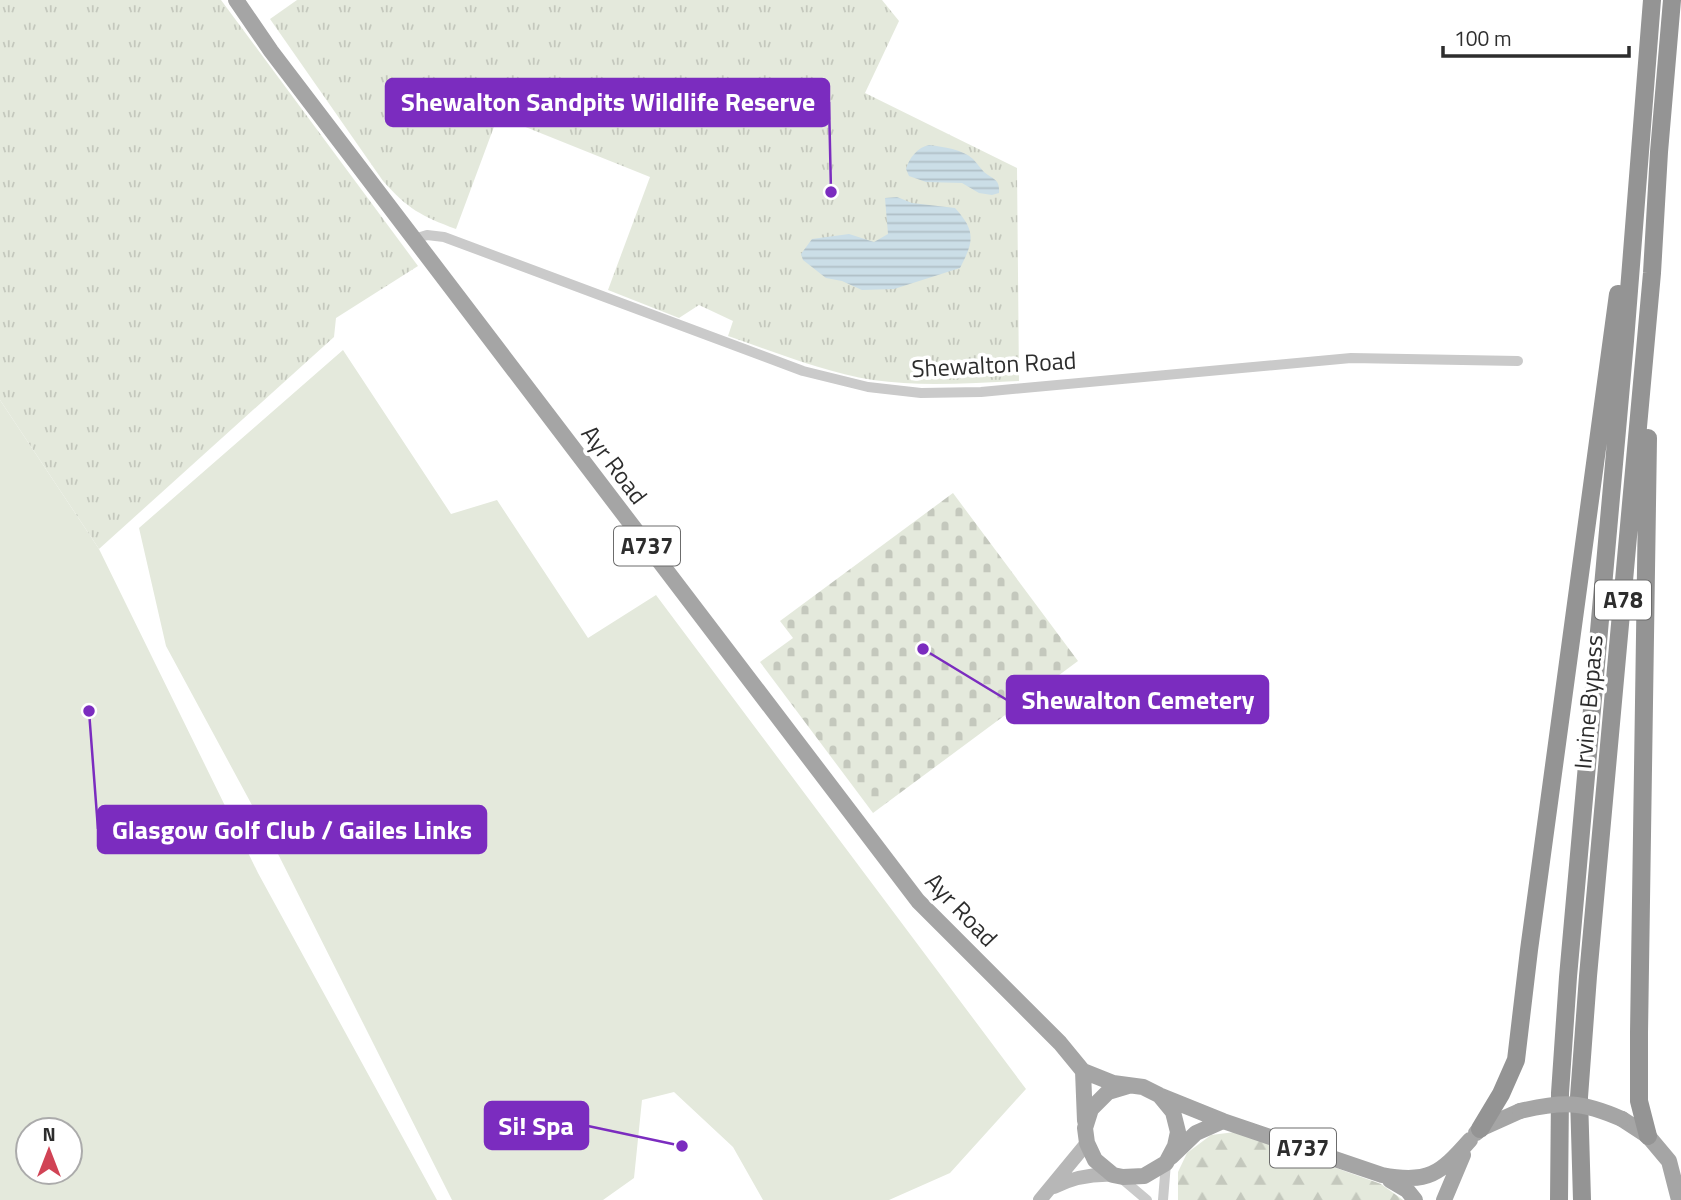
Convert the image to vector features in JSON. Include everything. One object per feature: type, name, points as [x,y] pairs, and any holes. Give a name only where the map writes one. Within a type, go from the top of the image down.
[{"type":"highway","name":"Irvine Bypass","points":[[1559,1200],[1560,1093],[1567,990],[1652,0]]},
{"type":"highway","name":"Irvine Bypass","points":[[1582,1200],[1579,1097],[1587,989],[1652,274],[1672,0]]},
{"type":"highway","points":[[1475,1135],[1501,1094],[1516,1060],[1606,382],[1641,140]]},
{"type":"highway","points":[[1648,1136],[1639,1101],[1639,1019],[1652,274]]},
{"type":"main road","name":"Ayr Road","points":[[236,0],[414,239],[918,901],[1060,1042],[1083,1071]]},
{"type":"main road","name":"A737","points":[[1083,1071],[1100,1079],[1143,1087],[1223,1121],[1382,1175],[1407,1180],[1427,1177],[1450,1163],[1475,1135],[1520,1111],[1568,1103],[1594,1107],[1622,1119],[1648,1136],[1669,1161],[1679,1200]]},
{"type":"main road","points":[[1083,1071],[1086,1136],[1095,1160],[1117,1176],[1144,1176],[1156,1171],[1196,1133],[1223,1121]]},
{"type":"main road","points":[[1086,1136],[1091,1109],[1101,1097],[1128,1086]]},
{"type":"main road","points":[[1159,1095],[1173,1112],[1178,1132],[1167,1162]]},
{"type":"main road","points":[[1444,1200],[1475,1135]]},
{"type":"main road","name":"A737","points":[[1382,1175],[1407,1190],[1415,1200]]},
{"type":"street","name":"Shewalton Road","points":[[414,239],[427,235],[444,237],[803,371],[868,387],[921,393],[981,392],[1351,358],[1518,361]]},
{"type":"street","points":[[1043,1196],[1086,1136]]},
{"type":"street","points":[[1669,1161],[1681,1178]]},
{"type":"street","points":[[1163,1200],[1167,1162]]},
{"type":"street","points":[[1043,1196],[1069,1180],[1092,1174],[1117,1176],[1147,1200]]},
{"type":"green space","points":[[0,0],[221,0],[418,266],[336,318],[334,337],[99,549],[0,400]]},
{"type":"green space","points":[[297,0],[882,0],[899,21],[865,93],[1017,168],[1019,381],[927,384],[854,376],[799,361],[728,336],[733,321],[699,305],[679,318],[608,290],[650,177],[498,116],[456,229],[424,215],[408,205],[383,181],[270,19]]},
{"type":"green space","points":[[343,350],[451,514],[497,500],[588,638],[656,595],[1026,1089],[950,1173],[889,1200],[763,1200],[733,1147],[674,1092],[642,1100],[634,1178],[603,1200],[452,1200],[273,844],[166,646],[139,528]]},
{"type":"green space","points":[[0,400],[99,549],[258,873],[437,1200],[0,1200]]},
{"type":"green space","points":[[953,493],[1078,661],[873,813],[760,662],[793,638],[780,621]]},
{"type":"green space","points":[[1235,1132],[1381,1184],[1403,1200],[1178,1200],[1178,1172],[1187,1153],[1211,1135]]},
{"type":"shaded area","points":[[929,145],[952,149],[969,156],[997,182],[999,193],[979,193],[962,183],[926,182],[909,176],[906,169],[912,157],[921,148]]},
{"type":"shaded area","points":[[897,197],[912,203],[955,208],[967,223],[971,236],[960,268],[894,289],[862,290],[842,281],[826,278],[803,260],[801,254],[812,239],[849,234],[874,242],[888,234],[885,198]]},
{"type":"place","name":"Shewalton Sandpits Wildlife Reserve","points":[[831,192]]},
{"type":"place","name":"Shewalton Cemetery","points":[[923,649]]},
{"type":"place","name":"Glasgow Golf Club / Gailes Links","points":[[89,711]]},
{"type":"place","name":"Si! Spa","points":[[682,1146]]}]
